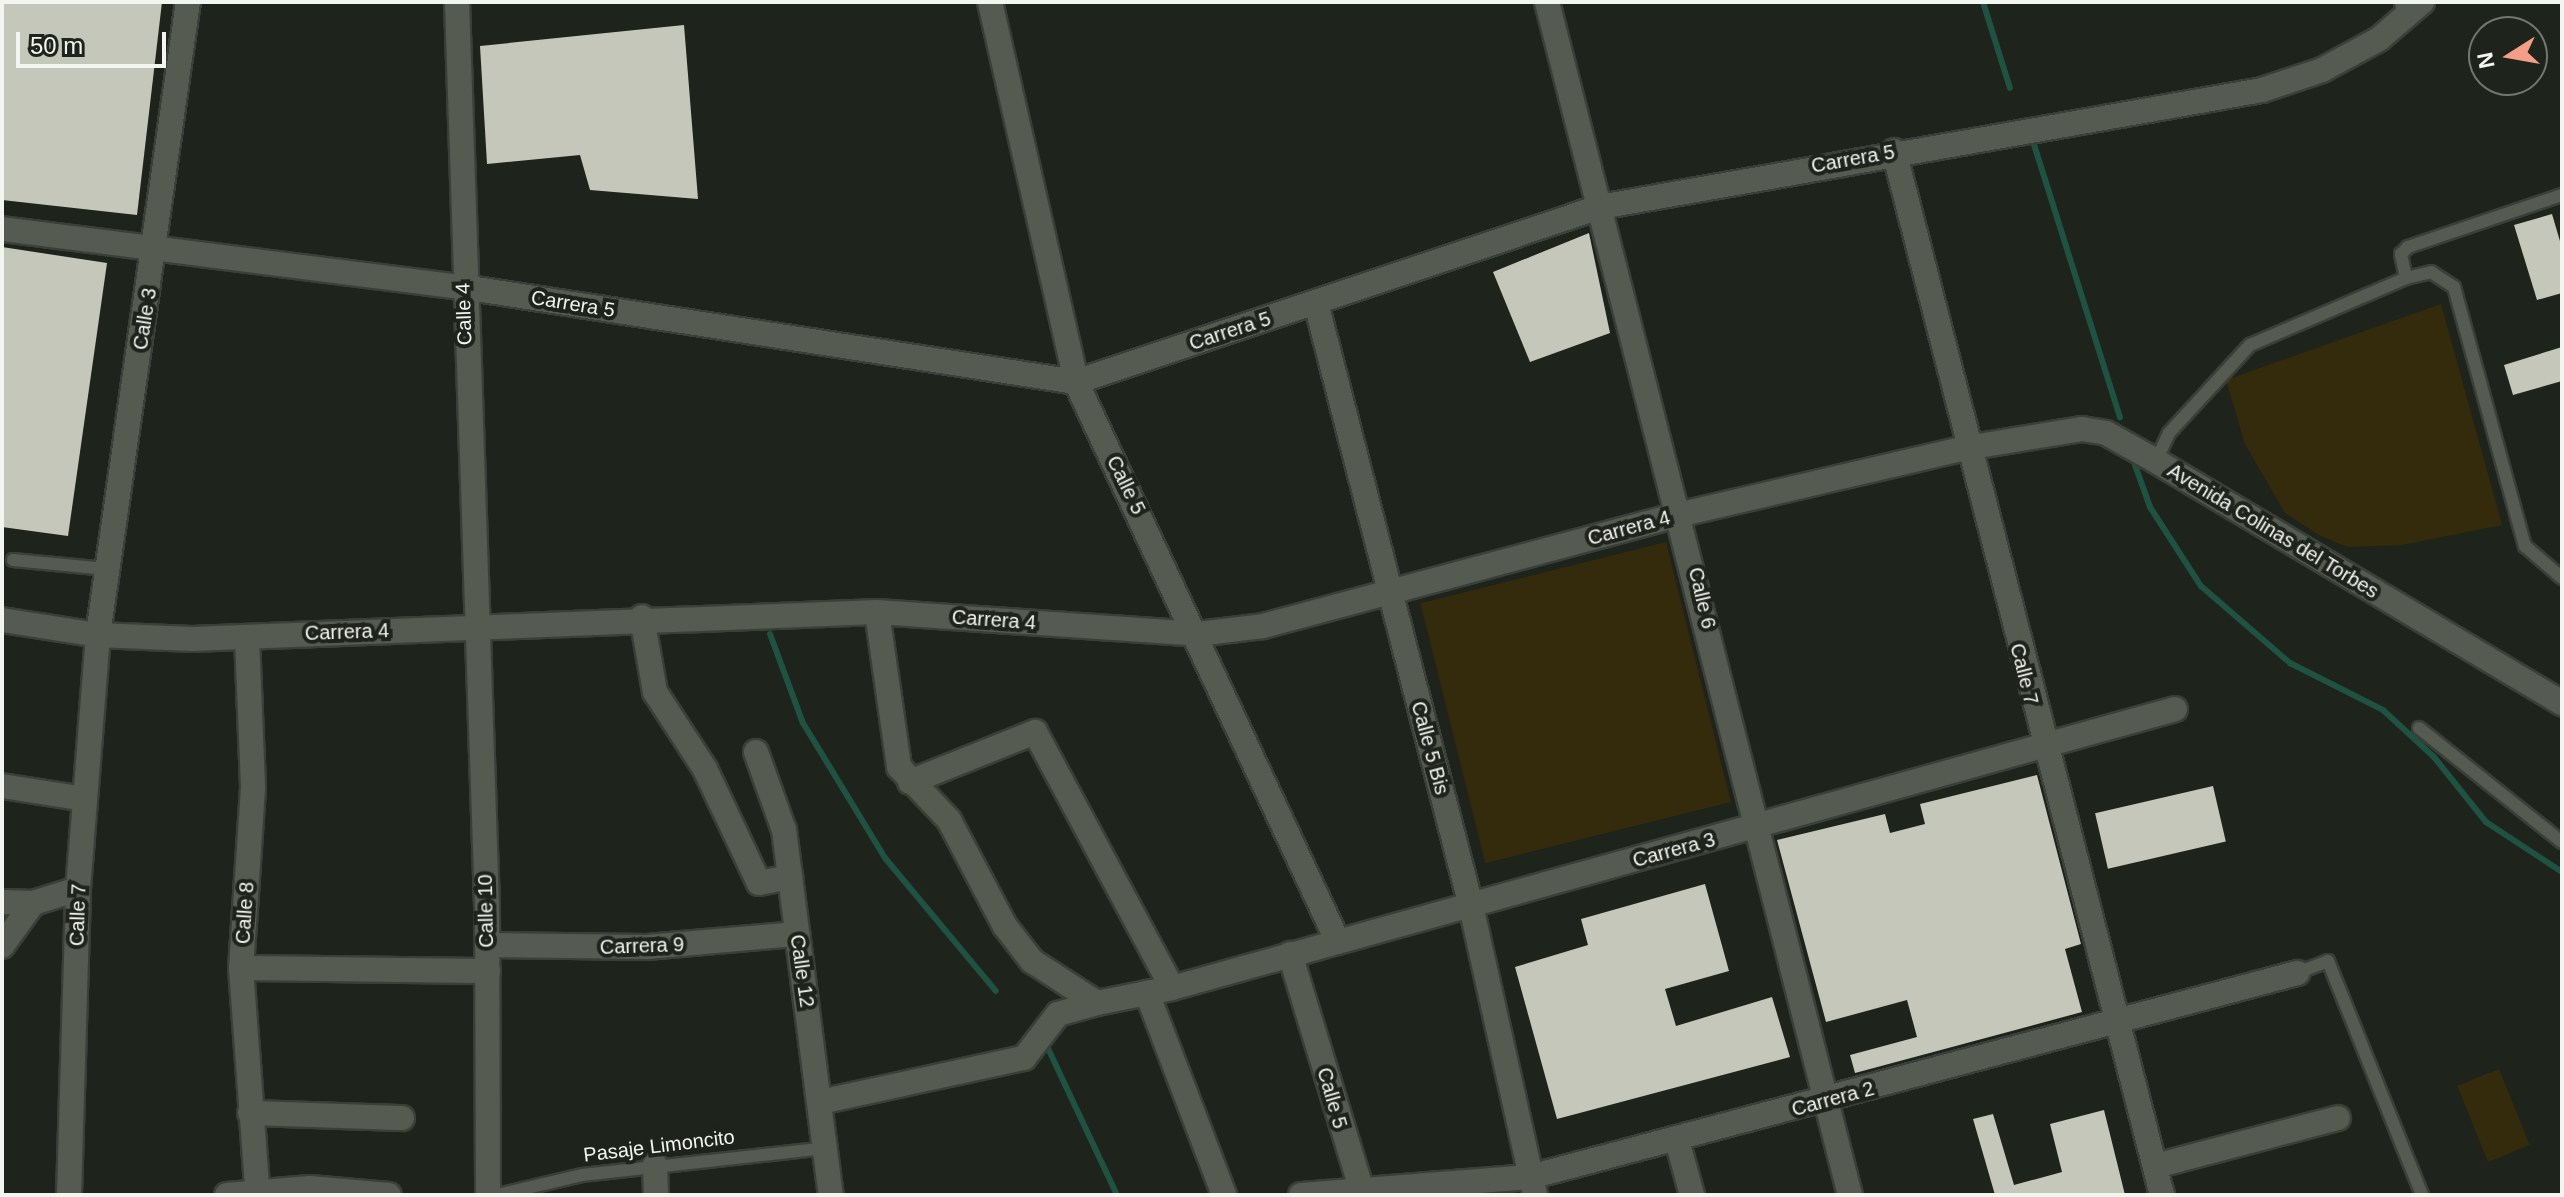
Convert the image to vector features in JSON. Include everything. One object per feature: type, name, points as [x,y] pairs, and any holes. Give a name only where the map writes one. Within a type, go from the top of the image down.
[{"type":"street","name":"Calle 3","points":[[98,635],[156,246],[188,2]]},
{"type":"street","name":"Calle 4","points":[[457,2],[463,287],[476,627]]},
{"type":"street","name":"Calle 5","points":[[990,2],[1076,382],[1198,634],[1338,942]]},
{"type":"street","name":"Calle 6","points":[[1547,2],[1682,514],[1850,1195]]},
{"type":"street","name":"Carrera 5","points":[[2,229],[463,287],[1076,382],[1600,207],[1894,151],[2262,90],[2322,70],[2379,39],[2413,5]]},
{"type":"street","name":"Calle 7","points":[[1894,151],[2043,750],[2162,1195]]},
{"type":"street","name":"Calle 5 Bis","points":[[1316,303],[1471,906],[1532,1186]]},
{"type":"street","name":"Avenida Colinas del Torbes","points":[[1966,448],[2082,429],[2106,433],[2562,703]]},
{"type":"street","name":"Carrera 4","points":[[2,620],[98,635],[247,637],[642,617],[877,612],[1198,634],[1263,626],[1682,514],[1966,448]]},
{"type":"street","points":[[877,612],[899,767],[949,820],[1005,926],[1032,961],[1097,1003]]},
{"type":"street","points":[[642,617],[655,692],[705,769],[759,883],[790,877]]},
{"type":"street","name":"Calle 10","points":[[476,627],[488,971],[488,1195]]},
{"type":"street","name":"Calle 7","points":[[69,1195],[78,889],[98,635]]},
{"type":"street","name":"Calle 8","points":[[247,637],[253,788],[241,968],[257,1188]]},
{"type":"street","name":"Carrera 3","points":[[820,1102],[1024,1058],[1058,1014],[1172,988],[2043,750],[2175,709]]},
{"type":"street","points":[[910,782],[1035,732],[1172,988]]},
{"type":"street","name":"Calle 12","points":[[756,752],[784,830],[831,1195]]},
{"type":"street","points":[[2,786],[85,799]]},
{"type":"street","points":[[2,902],[33,903],[78,889]]},
{"type":"street","points":[[2,946],[33,903]]},
{"type":"street","name":"Carrera 9","points":[[487,945],[647,947],[797,934]]},
{"type":"street","name":"Calle 5","points":[[1290,954],[1363,1194]]},
{"type":"street","points":[[241,968],[488,971]]},
{"type":"street","name":"Carrera 2","points":[[1315,1194],[1532,1186],[1677,1140],[2297,973]]},
{"type":"street","points":[[1147,993],[1224,1195]]},
{"type":"street","points":[[250,1113],[402,1118]]},
{"type":"street","points":[[2155,1166],[2338,1118]]},
{"type":"street","points":[[1677,1140],[1692,1195]]},
{"type":"street","points":[[655,1165],[656,1195]]},
{"type":"street","points":[[227,1195],[257,1188],[389,1195]]},
{"type":"lane","points":[[2406,278],[2401,254],[2408,247],[2562,195]]},
{"type":"lane","points":[[2156,461],[2169,433],[2250,345],[2406,278],[2431,272],[2454,287],[2525,546],[2562,578]]},
{"type":"lane","points":[[13,560],[107,569]]},
{"type":"lane","points":[[2419,728],[2562,842]]},
{"type":"lane","points":[[2297,973],[2328,961],[2422,1195]]},
{"type":"lane","name":"Pasaje Limoncito","points":[[497,1195],[655,1165],[827,1148]]},
{"type":"shaded area","points":[[2441,304],[2502,525],[2402,545],[2347,547],[2319,535],[2285,513],[2245,444],[2226,380]]},
{"type":"shaded area","points":[[1666,542],[1731,802],[1485,863],[1421,603]]},
{"type":"shaded area","points":[[2499,1069],[2530,1145],[2488,1162],[2457,1086]]},
{"type":"building","points":[[2,2],[162,2],[137,215],[2,200]]},
{"type":"building","points":[[684,25],[698,199],[590,190],[580,155],[487,164],[480,46]]},
{"type":"building","points":[[2552,214],[2562,248],[2562,293],[2537,300],[2514,225]]},
{"type":"building","points":[[1589,233],[1610,333],[1530,362],[1493,272]]},
{"type":"building","points":[[2,247],[107,263],[68,536],[2,527]]},
{"type":"building","points":[[2562,347],[2562,381],[2513,395],[2504,365]]},
{"type":"building","points":[[2037,775],[2081,944],[2065,949],[2082,1012],[1855,1073],[1850,1055],[1917,1037],[1907,1000],[1826,1022],[1777,840],[1885,814],[1890,833],[1925,824],[1920,804]]},
{"type":"building","points":[[2213,786],[2226,842],[2108,869],[2095,813]]},
{"type":"building","points":[[1705,884],[1729,971],[1665,989],[1676,1026],[1772,997],[1790,1057],[1557,1119],[1515,967],[1588,945],[1581,919]]},
{"type":"building","points":[[2104,1110],[2125,1195],[1995,1195],[1973,1119],[1993,1114],[2014,1185],[2062,1172],[2050,1124]]},
{"type":"waterway","points":[[1983,2],[2010,88]]},
{"type":"waterway","points":[[2031,135],[2120,417]]},
{"type":"waterway","points":[[2135,465],[2150,507],[2201,586],[2290,663],[2383,710],[2434,757],[2486,822],[2562,872]]},
{"type":"waterway","points":[[770,634],[803,723],[885,858],[996,991]]},
{"type":"waterway","points":[[1045,1042],[1117,1195]]}]
